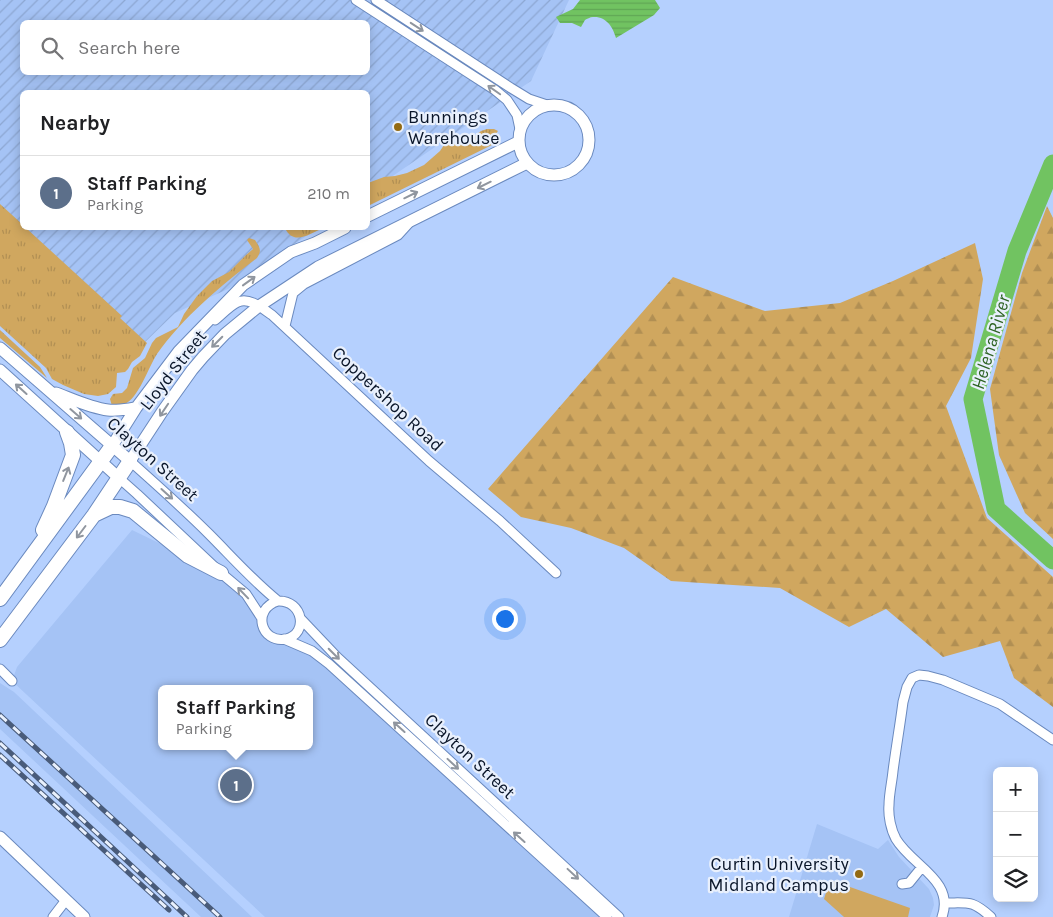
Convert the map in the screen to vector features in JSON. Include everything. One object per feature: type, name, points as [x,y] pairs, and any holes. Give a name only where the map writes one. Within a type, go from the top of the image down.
[{"type":"main road","points":[[556,104],[572,109],[580,115],[589,131],[590,141],[584,160],[567,173],[545,174],[535,170],[527,163],[521,153],[518,142],[520,128],[530,113],[538,108],[556,104]]},
{"type":"main road","points":[[370,215],[518,142]]},
{"type":"main road","name":"Lloyd Street","points":[[0,640],[94,515],[192,370],[225,334],[259,306],[318,267],[527,163]]},
{"type":"main road","name":"Lloyd Street","points":[[0,599],[112,446],[136,408],[189,340],[243,285],[291,252],[341,230]]},
{"type":"main road","name":"Clayton Street","points":[[0,348],[130,461]]},
{"type":"main road","name":"Clayton Street","points":[[0,370],[119,478]]},
{"type":"main road","points":[[47,389],[89,405],[106,409],[136,408]]},
{"type":"main road","points":[[14,580],[44,529],[71,463],[73,455],[67,432]]},
{"type":"main road","points":[[94,515],[111,507],[120,507],[134,511],[188,556],[220,573]]},
{"type":"main road","points":[[0,837],[84,917]]},
{"type":"street","points":[[356,0],[495,90],[507,100],[517,115],[520,128]]},
{"type":"street","points":[[376,0],[511,88],[529,99],[547,105]]},
{"type":"street","points":[[285,326],[293,294],[304,284],[398,235],[412,220]]},
{"type":"street","points":[[189,340],[239,301],[250,302],[259,306]]},
{"type":"street","name":"Coppershop Road","points":[[259,306],[285,326],[429,460],[500,521],[556,574]]},
{"type":"street","name":"Clayton Street","points":[[130,461],[188,513],[245,572],[278,601]]},
{"type":"street","name":"Clayton Street","points":[[119,478],[220,573],[246,594],[261,617]]},
{"type":"street","points":[[278,601],[288,602],[297,609],[300,624],[290,638],[278,639],[269,635],[263,626],[261,617],[268,606],[273,603],[278,601]]},
{"type":"street","name":"Clayton Street","points":[[300,618],[337,657],[620,917]]},
{"type":"street","name":"Clayton Street","points":[[284,639],[312,651],[330,664],[607,917]]},
{"type":"street","points":[[0,669],[12,680]]},
{"type":"street","points":[[942,917],[945,903],[942,889],[934,878],[905,851],[896,838],[888,806],[903,702],[907,687],[912,678],[919,675],[943,680],[1000,704],[1053,740]]},
{"type":"street","points":[[902,884],[909,883],[922,867]]},
{"type":"street","points":[[53,917],[66,900]]},
{"type":"street","points":[[945,903],[971,903],[980,907],[991,917]]},
{"type":"shaded area","points":[[0,0],[569,0],[531,81],[370,192],[370,90],[20,90],[20,230],[315,230],[228,289],[175,313],[141,346],[0,319]]},
{"type":"shaded area","points":[[580,0],[655,0],[660,8],[654,15],[616,38],[613,30],[602,18],[591,17],[585,20],[581,27],[572,23],[560,23],[556,17],[573,9]]},
{"type":"shaded area","points":[[132,530],[221,573],[246,594],[265,631],[312,651],[607,917],[265,917],[12,681],[17,667]]},
{"type":"shaded area","points":[[0,683],[14,692],[252,917],[201,917],[0,729]]},
{"type":"shaded area","name":"Curtin University Midland Campus","points":[[817,824],[878,849],[888,840],[899,857],[929,889],[934,905],[930,917],[789,917]]},
{"type":"green space","points":[[494,129],[498,131],[494,136],[496,140],[494,144],[370,205],[370,182],[384,177],[407,173],[424,165],[447,143],[458,145],[465,143],[481,131]]},
{"type":"green space","points":[[0,204],[20,222],[20,230],[28,230],[122,316],[120,318],[147,343],[140,356],[132,362],[125,372],[117,373],[116,387],[108,394],[98,396],[84,394],[52,379],[46,368],[0,326]]},
{"type":"green space","points":[[1047,206],[1053,218],[1053,539],[1025,513],[999,455],[990,389],[1022,273]]},
{"type":"green space","points":[[286,230],[318,230],[302,237],[292,236]]},
{"type":"green space","points":[[249,238],[255,240],[259,247],[260,253],[257,258],[217,290],[167,340],[157,354],[134,396],[124,404],[112,406],[110,399],[113,394],[122,393],[127,388],[133,368],[145,358],[156,338],[178,327],[184,314],[197,296],[212,281],[229,272],[253,249],[247,240]]},
{"type":"green space","points":[[975,243],[983,279],[971,358],[946,406],[987,518],[1053,577],[1053,707],[1014,678],[1000,641],[943,657],[886,609],[849,627],[780,588],[671,581],[624,548],[571,528],[521,517],[488,489],[673,277],[765,311],[840,303]]},
{"type":"green space","points":[[0,330],[40,367],[47,378],[0,338]]},
{"type":"green space","points":[[830,880],[910,908],[908,917],[844,917],[824,899]]},
{"type":"waterway","name":"Helena River","points":[[1053,164],[1017,251],[973,399],[996,509],[1053,560]]},
{"type":"railway","points":[[0,715],[220,917]]},
{"type":"railway","points":[[0,743],[187,917]]},
{"type":"railway","points":[[0,755],[169,910]]},
{"type":"place","name":"Bunnings Warehouse","points":[[398,127]]},
{"type":"place","name":"Staff Parking","points":[[236,785]]},
{"type":"place","name":"Curtin University Midland Campus","points":[[859,874]]}]
